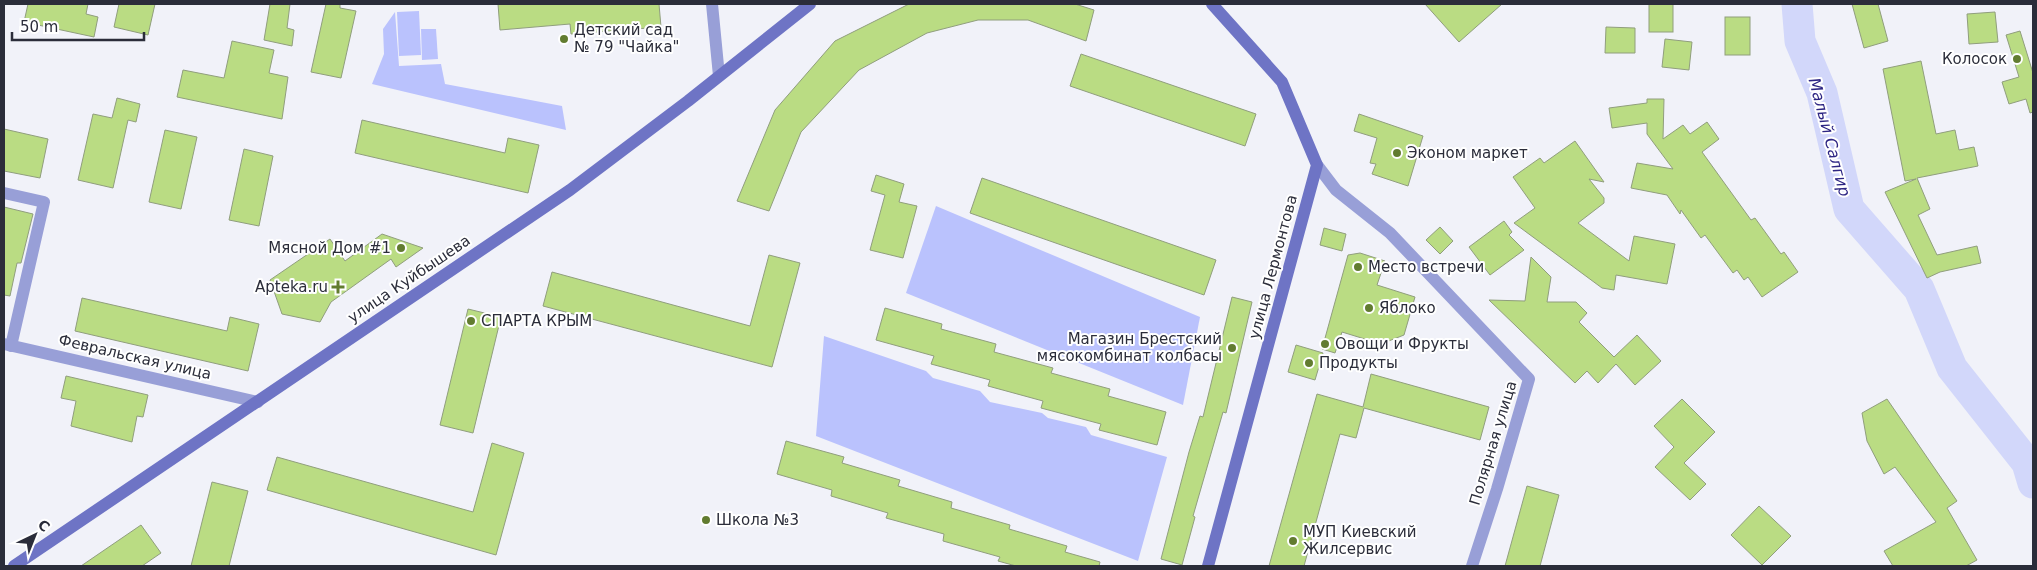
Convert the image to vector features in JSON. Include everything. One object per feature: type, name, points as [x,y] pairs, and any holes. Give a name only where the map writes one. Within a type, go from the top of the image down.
[{"type":"main road","name":"улица Куйбышева","points":[[14,566],[570,190],[810,4]]},
{"type":"main road","points":[[1214,4],[1282,82],[1318,165]]},
{"type":"main road","name":"улица Лермонтова","points":[[1208,566],[1318,165]]},
{"type":"street","points":[[712,4],[719,76]]},
{"type":"street","name":"Полярная улица","points":[[1318,165],[1336,190],[1390,232],[1529,379],[1472,566]]},
{"type":"street","points":[[4,193],[44,202],[7,345]]},
{"type":"street","name":"Февральская улица","points":[[7,345],[258,402]]},
{"type":"shaded area","points":[[419,11],[421,55],[399,56],[397,12]]},
{"type":"shaded area","points":[[395,12],[399,66],[441,64],[445,84],[562,106],[566,130],[372,84],[384,54],[383,29]]},
{"type":"shaded area","points":[[421,29],[436,29],[438,59],[422,60]]},
{"type":"shaded area","points":[[936,206],[1200,317],[1183,405],[906,293]]},
{"type":"shaded area","points":[[824,336],[926,371],[933,378],[980,391],[990,402],[1042,413],[1048,418],[1086,427],[1091,435],[1167,457],[1138,561],[816,436]]},
{"type":"building","points":[[28,4],[88,4],[86,14],[98,17],[94,37],[24,22]]},
{"type":"building","points":[[119,4],[155,4],[148,35],[114,27]]},
{"type":"building","points":[[270,4],[290,4],[287,28],[294,30],[292,46],[264,40]]},
{"type":"building","points":[[326,4],[340,4],[340,8],[356,11],[341,78],[311,72]]},
{"type":"building","points":[[498,4],[659,4],[661,27],[571,34],[570,24],[500,30]]},
{"type":"building","points":[[909,4],[1075,4],[1094,10],[1086,41],[1028,20],[978,20],[927,33],[859,70],[801,132],[769,211],[737,201],[775,110],[835,41]]},
{"type":"building","points":[[1425,4],[1502,4],[1459,42]]},
{"type":"building","points":[[1649,4],[1673,4],[1673,32],[1649,32]]},
{"type":"building","points":[[1852,4],[1878,4],[1888,41],[1864,48]]},
{"type":"building","points":[[1995,12],[1998,42],[1969,44],[1967,14]]},
{"type":"building","points":[[1725,17],[1750,17],[1750,55],[1725,55]]},
{"type":"building","points":[[1606,27],[1635,28],[1635,53],[1605,53]]},
{"type":"building","points":[[2020,31],[2033,73],[2033,112],[2030,113],[2026,99],[2009,104],[2002,82],[2019,77],[2006,35]]},
{"type":"building","points":[[1665,39],[1692,42],[1689,70],[1662,67]]},
{"type":"building","points":[[232,41],[274,50],[269,73],[288,77],[282,119],[177,97],[183,70],[224,78]]},
{"type":"building","points":[[1081,54],[1256,114],[1245,146],[1070,86]]},
{"type":"building","points":[[1921,61],[1936,134],[1955,130],[1959,150],[1974,147],[1978,166],[1917,178],[1930,209],[1918,215],[1937,255],[1977,246],[1981,263],[1940,272],[1927,278],[1885,192],[1916,179],[1905,181],[1883,69]]},
{"type":"building","points":[[117,98],[140,104],[136,122],[128,120],[113,188],[78,180],[93,114],[112,118]]},
{"type":"building","points":[[1647,99],[1664,99],[1663,139],[1683,125],[1690,134],[1707,122],[1719,139],[1702,152],[1751,220],[1755,218],[1781,254],[1784,252],[1798,272],[1762,297],[1748,277],[1744,280],[1737,270],[1733,273],[1705,235],[1701,238],[1681,210],[1680,214],[1667,195],[1631,188],[1637,163],[1673,169],[1647,134],[1647,123],[1612,128],[1609,108],[1647,103]]},
{"type":"building","points":[[1359,114],[1423,136],[1408,186],[1372,174],[1376,164],[1370,163],[1377,138],[1354,131]]},
{"type":"building","points":[[362,120],[505,153],[508,138],[539,145],[528,193],[355,153]]},
{"type":"building","points":[[4,129],[48,139],[40,178],[4,171]]},
{"type":"building","points":[[165,130],[197,137],[181,209],[149,202]]},
{"type":"building","points":[[1575,141],[1604,182],[1589,179],[1604,198],[1604,203],[1578,223],[1629,261],[1634,236],[1675,244],[1667,284],[1616,275],[1614,290],[1602,288],[1514,223],[1535,208],[1513,177],[1540,158],[1544,163]]},
{"type":"building","points":[[244,149],[273,156],[259,226],[229,220]]},
{"type":"building","points":[[876,175],[904,184],[899,202],[917,206],[903,258],[870,250],[885,195],[871,191]]},
{"type":"building","points":[[982,178],[1216,260],[1204,295],[970,213]]},
{"type":"building","points":[[4,207],[33,214],[21,263],[17,263],[10,296],[4,295]]},
{"type":"building","points":[[1504,221],[1512,232],[1509,235],[1524,250],[1490,275],[1469,247]]},
{"type":"building","points":[[1440,227],[1453,241],[1440,254],[1426,240]]},
{"type":"building","points":[[1324,228],[1346,234],[1342,251],[1320,245]]},
{"type":"building","points":[[382,234],[423,248],[396,267],[391,259],[331,302],[320,322],[282,314],[270,280],[330,239],[345,261]]},
{"type":"building","points":[[1360,253],[1385,261],[1377,285],[1415,297],[1404,335],[1381,344],[1342,332],[1335,353],[1322,349],[1348,255]]},
{"type":"building","points":[[769,255],[800,263],[772,367],[543,306],[552,272],[750,326]]},
{"type":"building","points":[[1531,257],[1551,277],[1547,302],[1576,302],[1587,313],[1579,322],[1614,357],[1637,335],[1661,361],[1635,385],[1616,364],[1598,383],[1587,371],[1575,383],[1489,300],[1525,301]]},
{"type":"building","points":[[1232,297],[1252,302],[1226,413],[1223,412],[1193,516],[1195,517],[1182,565],[1161,559],[1189,452],[1200,416],[1203,417]]},
{"type":"building","points":[[82,298],[227,331],[230,317],[259,324],[248,371],[75,331]]},
{"type":"building","points":[[885,308],[942,324],[941,329],[996,344],[994,352],[1053,368],[1051,373],[1110,389],[1108,396],[1166,412],[1157,445],[1099,430],[1101,424],[1041,408],[1043,401],[988,386],[990,380],[931,364],[934,356],[876,340]]},
{"type":"building","points":[[468,309],[501,317],[473,433],[440,425]]},
{"type":"building","points":[[1296,345],[1323,353],[1315,380],[1288,372]]},
{"type":"building","points":[[1371,374],[1489,407],[1480,440],[1364,408],[1356,438],[1340,434],[1304,566],[1269,566],[1317,394],[1363,407]]},
{"type":"building","points":[[66,376],[148,395],[143,417],[137,416],[132,442],[71,426],[76,401],[61,398]]},
{"type":"building","points":[[1682,399],[1715,432],[1684,463],[1706,484],[1690,500],[1655,467],[1674,447],[1654,426]]},
{"type":"building","points":[[1887,399],[1957,501],[1947,508],[1977,560],[1966,566],[1893,566],[1884,551],[1936,522],[1895,467],[1884,474],[1867,441],[1862,413]]},
{"type":"building","points":[[786,441],[844,457],[842,463],[900,480],[898,486],[952,502],[951,508],[1010,525],[1009,529],[1067,546],[1065,552],[1100,562],[1099,566],[1016,566],[998,561],[1000,557],[943,541],[944,534],[886,518],[888,513],[831,496],[832,490],[777,474]]},
{"type":"building","points":[[492,443],[524,453],[496,555],[267,490],[277,457],[473,512]]},
{"type":"building","points":[[212,482],[248,491],[229,566],[191,566]]},
{"type":"building","points":[[1527,486],[1559,495],[1540,566],[1505,566]]},
{"type":"building","points":[[1759,506],[1791,536],[1762,565],[1731,535]]},
{"type":"building","points":[[141,525],[161,553],[142,566],[81,566]]},
{"type":"waterway","name":"Малый Салгир","points":[[1797,4],[1800,41],[1822,93],[1849,209],[1919,289],[1952,368],[2027,463],[2033,483]]},
{"type":"place","name":"Детский сад № 79 \"Чайка\"","points":[[564,39]]},
{"type":"place","name":"Колосок","points":[[2017,59]]},
{"type":"place","name":"Эконом маркет","points":[[1397,153]]},
{"type":"place","name":"Мясной Дом #1","points":[[401,248]]},
{"type":"place","name":"Место встречи","points":[[1358,267]]},
{"type":"place","name":"Apteka.ru","points":[[338,287]]},
{"type":"place","name":"Яблоко","points":[[1369,308]]},
{"type":"place","name":"СПАРТА КРЫМ","points":[[471,321]]},
{"type":"place","name":"Овощи и Фрукты","points":[[1325,344]]},
{"type":"place","name":"Магазин Брестский мясокомбинат колбасы","points":[[1232,348]]},
{"type":"place","name":"Продукты","points":[[1309,363]]},
{"type":"place","name":"Школа №3","points":[[706,520]]},
{"type":"place","name":"МУП Киевский Жилсервис","points":[[1293,541]]}]
